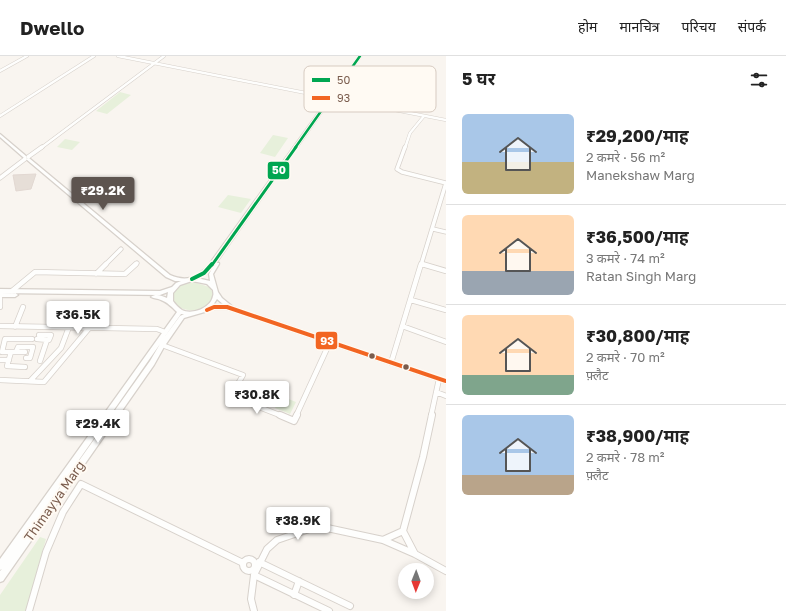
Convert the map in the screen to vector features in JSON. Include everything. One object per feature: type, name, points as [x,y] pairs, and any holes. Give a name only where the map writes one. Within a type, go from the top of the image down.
[{"type":"street","points":[[1,70],[27,56]]},
{"type":"street","points":[[0,116],[94,56]]},
{"type":"street","points":[[118,56],[304,93]]},
{"type":"street","points":[[0,178],[164,56]]},
{"type":"street","points":[[355,66],[362,56]]},
{"type":"street","points":[[355,66],[362,56]]},
{"type":"street","points":[[207,310],[216,301],[215,289],[211,274],[213,269],[323,112]]},
{"type":"street","points":[[0,307],[0,296],[160,295],[204,273],[284,167],[323,112]]},
{"type":"street","points":[[404,112],[446,120]]},
{"type":"street","points":[[391,363],[446,183],[402,172],[397,169],[410,132],[424,116]]},
{"type":"street","points":[[0,135],[168,276],[175,279],[205,281],[215,289],[220,299],[231,309]]},
{"type":"street","points":[[433,229],[446,232]]},
{"type":"street","points":[[96,274],[121,249]]},
{"type":"street","points":[[12,291],[35,272],[125,274],[137,263]]},
{"type":"street","points":[[422,264],[446,271]]},
{"type":"street","points":[[168,276],[173,288]]},
{"type":"street","points":[[170,302],[170,293],[173,288]]},
{"type":"street","points":[[0,291],[160,295],[180,311],[194,313],[220,307],[231,309],[446,381]]},
{"type":"street","points":[[411,300],[446,310]]},
{"type":"street","points":[[15,326],[22,307]]},
{"type":"street","name":"Thimayya Marg","points":[[0,578],[164,332],[180,311]]},
{"type":"street","name":"Thimayya Marg","points":[[0,566],[152,363],[162,345],[182,317],[194,313]]},
{"type":"street","points":[[0,326],[157,329],[164,332]]},
{"type":"street","points":[[402,326],[446,342]]},
{"type":"street","points":[[30,381],[61,348],[69,327]]},
{"type":"street","points":[[0,380],[44,382],[90,327]]},
{"type":"street","points":[[25,366],[6,366],[14,352],[18,347],[33,347],[30,358],[14,352],[2,352],[5,339],[51,338],[40,361]]},
{"type":"street","points":[[162,345],[243,375],[231,396],[294,421],[330,342]]},
{"type":"street","points":[[0,360],[9,360]]},
{"type":"street","points":[[415,554],[403,530],[423,457],[439,379]]},
{"type":"street","points":[[436,392],[446,396]]},
{"type":"street","points":[[29,611],[46,552],[63,512],[81,484],[243,563],[243,567],[247,571],[255,571],[294,595],[329,611]]},
{"type":"street","points":[[254,611],[251,599],[255,571],[267,549],[277,540],[318,526],[383,540],[415,554],[446,571]]},
{"type":"street","points":[[383,540],[403,530]]},
{"type":"street","points":[[260,562],[350,606]]},
{"type":"street","points":[[294,595],[299,581]]},
{"type":"green space","points":[[120,92],[131,95],[107,114],[96,111]]},
{"type":"green space","points":[[273,135],[288,138],[275,157],[260,153]]},
{"type":"green space","points":[[65,139],[80,142],[72,150],[57,147]]},
{"type":"green space","points":[[228,195],[251,199],[241,213],[218,207]]},
{"type":"green space","points":[[194,282],[209,287],[213,294],[213,300],[209,305],[196,310],[180,308],[174,303],[173,293],[180,285]]},
{"type":"green space","points":[[281,396],[296,402],[290,414],[275,408]]},
{"type":"green space","points":[[40,537],[46,539],[26,611],[0,611],[0,595]]},
{"type":"building","points":[[36,174],[31,189],[16,191],[13,175]]},
{"type":"transit line","name":"50","points":[[353,66],[360,56]]},
{"type":"transit line","name":"50","points":[[192,279],[204,273],[210,267],[320,112]]},
{"type":"transit line","name":"93","points":[[207,310],[214,307],[227,307],[446,381]]}]
